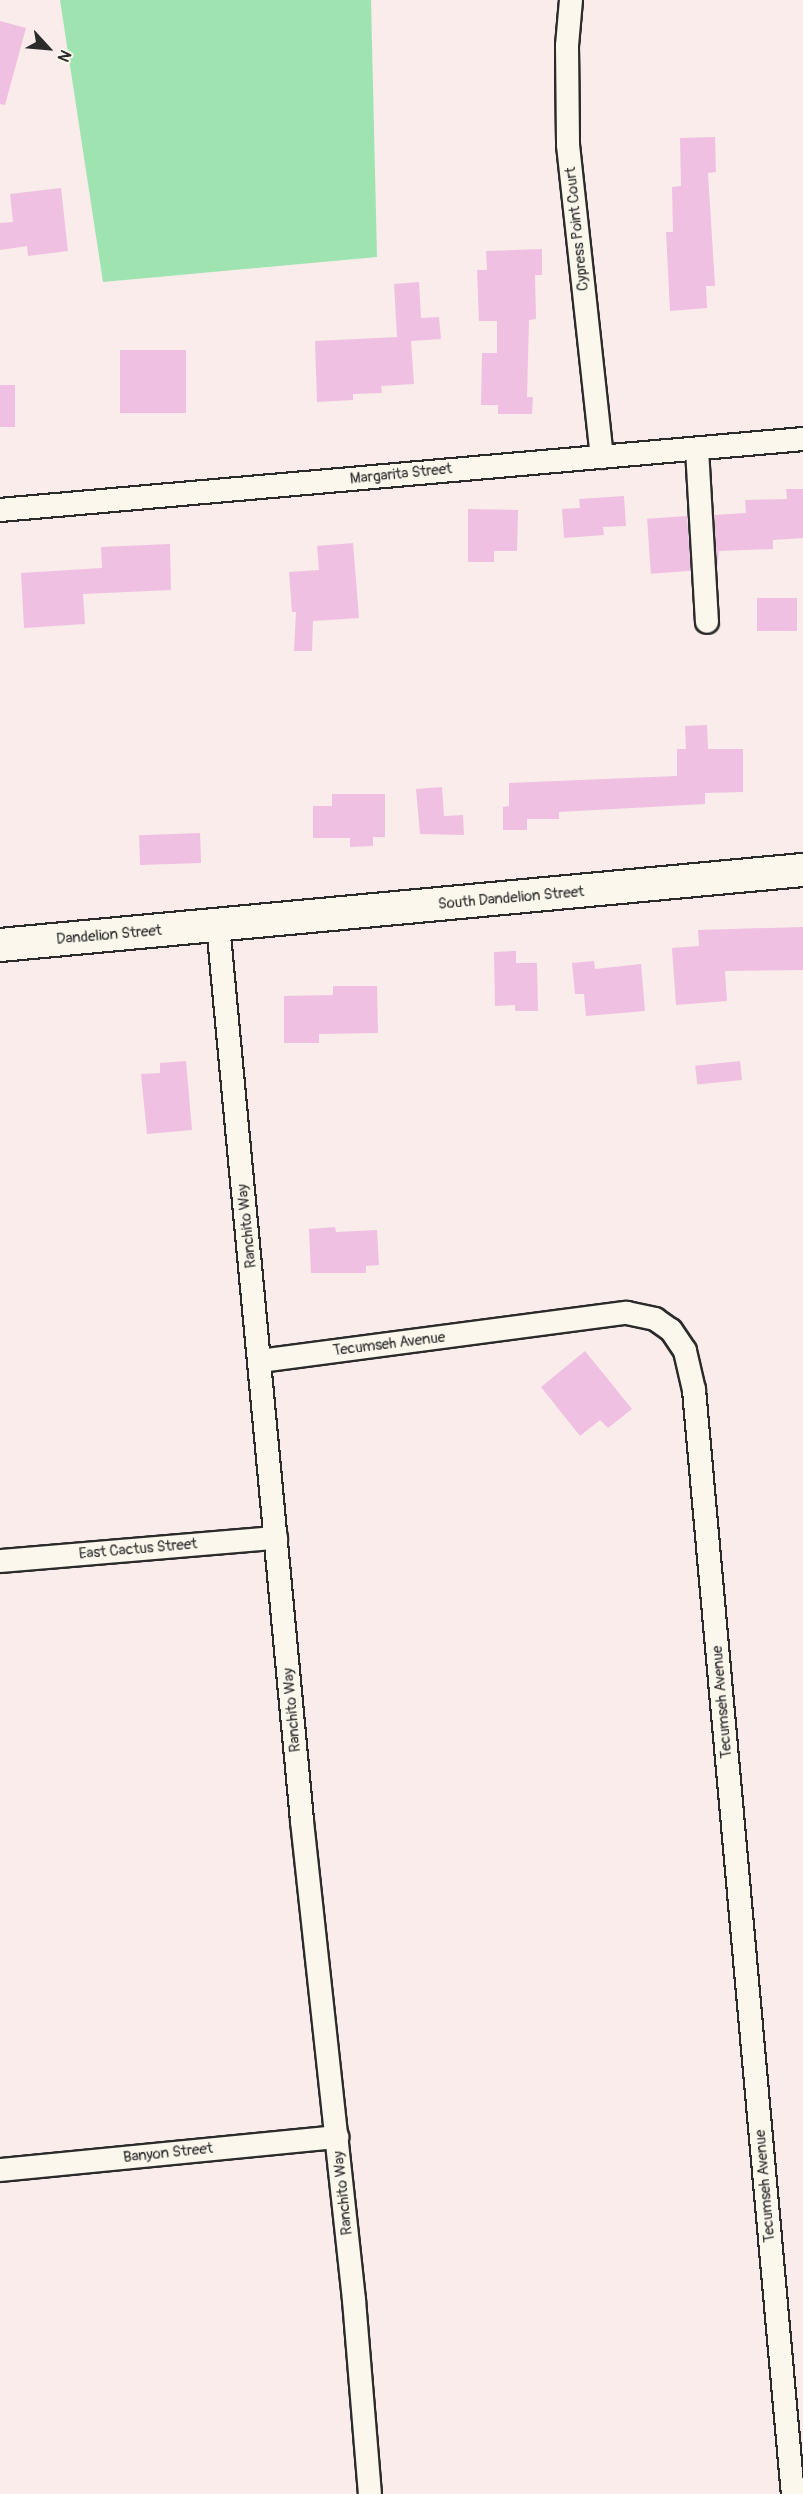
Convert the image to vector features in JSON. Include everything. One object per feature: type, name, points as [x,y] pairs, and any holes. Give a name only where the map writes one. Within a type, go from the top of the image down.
[{"type":"street","name":"Cypress Point Court","points":[[571,0],[567,46],[568,145],[602,457]]},
{"type":"street","name":"Margarita Street","points":[[0,510],[803,439]]},
{"type":"street","points":[[697,449],[707,622]]},
{"type":"street","name":"South Dandelion Street","points":[[218,925],[803,870]]},
{"type":"street","name":"Dandelion Street","points":[[0,945],[218,925]]},
{"type":"street","name":"Ranchito Way","points":[[218,925],[370,2494]]},
{"type":"street","name":"Tecumseh Avenue","points":[[260,1361],[627,1313],[655,1319],[671,1330],[685,1351],[694,1390],[793,2494]]},
{"type":"street","name":"East Cactus Street","points":[[0,1561],[276,1538]]},
{"type":"street","name":"Banyon Street","points":[[0,2170],[337,2137]]},
{"type":"green space","points":[[60,0],[371,0],[377,257],[103,282]]},
{"type":"building","points":[[0,21],[26,28],[5,105],[0,104]]},
{"type":"building","points":[[715,137],[716,172],[708,173],[715,286],[706,286],[707,308],[670,311],[666,232],[673,232],[672,187],[681,186],[680,138]]},
{"type":"building","points":[[61,188],[68,251],[28,256],[27,246],[0,250],[0,223],[13,222],[10,194]]},
{"type":"building","points":[[542,249],[542,275],[535,275],[536,319],[529,320],[527,397],[533,397],[532,414],[498,414],[498,405],[481,405],[482,353],[497,353],[497,321],[479,321],[477,270],[487,270],[486,251]]},
{"type":"building","points":[[419,282],[421,318],[439,317],[441,339],[411,341],[414,384],[381,386],[382,393],[353,394],[353,400],[317,402],[315,341],[397,337],[394,284]]},
{"type":"building","points":[[120,350],[186,350],[186,413],[120,413]]},
{"type":"building","points":[[0,385],[15,385],[15,427],[0,427]]},
{"type":"building","points":[[786,489],[803,489],[803,538],[773,540],[773,549],[719,551],[717,569],[714,515],[746,513],[745,500],[787,499]]},
{"type":"building","points":[[624,496],[626,526],[603,527],[604,535],[564,538],[562,509],[580,508],[579,499]]},
{"type":"building","points":[[468,509],[518,510],[517,551],[494,551],[494,562],[468,562]]},
{"type":"building","points":[[687,516],[691,571],[651,574],[647,519]]},
{"type":"building","points":[[353,543],[359,618],[313,621],[312,651],[294,651],[296,612],[292,612],[289,572],[319,570],[317,546]]},
{"type":"building","points":[[170,544],[171,590],[83,594],[85,624],[24,628],[21,573],[102,568],[101,547]]},
{"type":"building","points":[[757,598],[797,598],[797,631],[757,631]]},
{"type":"building","points":[[707,725],[708,749],[743,749],[743,792],[705,793],[705,804],[559,812],[559,819],[527,819],[527,830],[503,830],[503,807],[509,806],[509,783],[677,776],[677,749],[686,749],[685,726]]},
{"type":"building","points":[[442,787],[444,816],[463,815],[464,835],[420,834],[416,789]]},
{"type":"building","points":[[332,794],[385,794],[385,837],[373,837],[373,846],[350,847],[350,838],[313,838],[313,806],[332,806]]},
{"type":"building","points":[[200,833],[201,863],[140,865],[139,835]]},
{"type":"building","points":[[803,927],[803,970],[725,971],[727,1001],[676,1005],[672,948],[699,946],[698,930]]},
{"type":"building","points":[[516,951],[516,963],[537,963],[538,1011],[515,1011],[515,1005],[495,1006],[494,952]]},
{"type":"building","points":[[594,961],[595,969],[641,964],[645,1011],[586,1016],[584,994],[575,994],[572,963]]},
{"type":"building","points":[[333,986],[377,986],[378,1033],[319,1034],[319,1043],[284,1043],[284,996],[333,995]]},
{"type":"building","points":[[186,1061],[192,1130],[147,1134],[141,1074],[160,1073],[160,1063]]},
{"type":"building","points":[[740,1061],[742,1080],[697,1085],[695,1066]]},
{"type":"building","points":[[335,1227],[336,1232],[377,1230],[379,1265],[366,1266],[366,1273],[311,1273],[309,1229]]},
{"type":"building","points":[[585,1351],[632,1409],[608,1428],[600,1420],[580,1436],[541,1387]]}]
